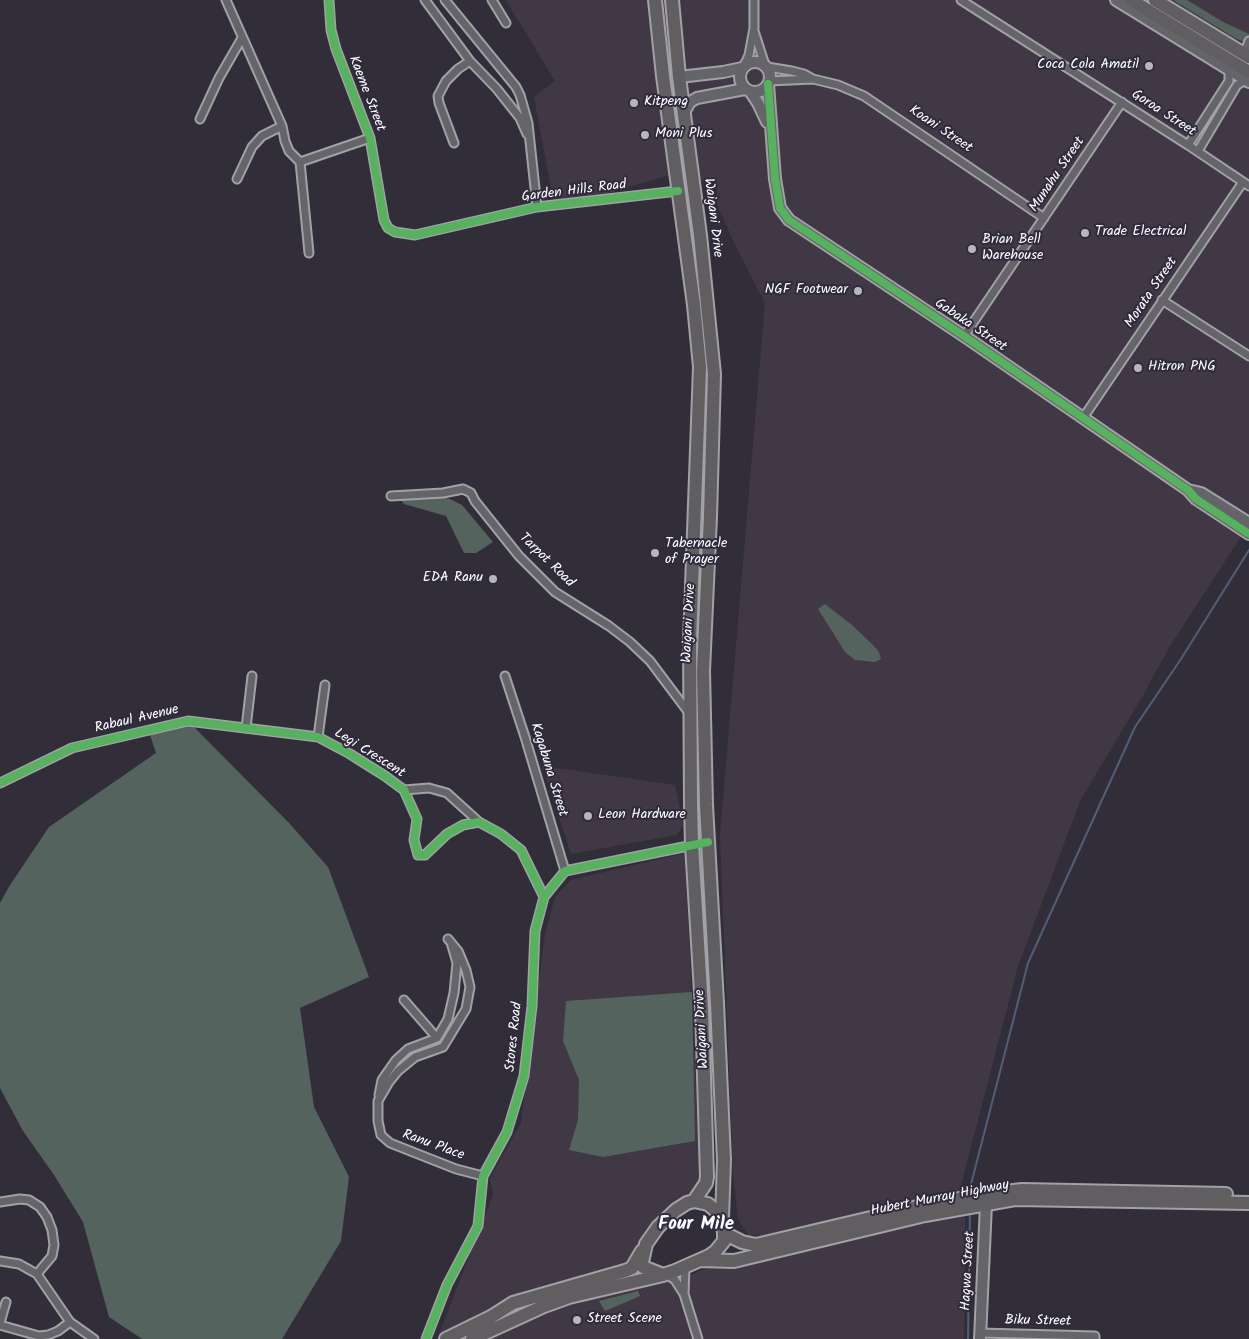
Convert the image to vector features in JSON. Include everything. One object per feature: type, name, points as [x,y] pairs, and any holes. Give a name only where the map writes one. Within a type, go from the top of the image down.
[{"type":"highway","name":"Waigani Drive","points":[[655,0],[694,305],[700,367],[690,640],[692,845],[702,1009],[707,1164],[706,1183],[694,1201]]},
{"type":"highway","name":"Waigani Drive","points":[[672,0],[678,77],[700,234],[714,374],[703,670],[708,842],[718,1009],[724,1160],[722,1219]]},
{"type":"highway","points":[[1131,0],[1238,61]]},
{"type":"highway","points":[[1155,0],[1238,61],[1248,78]]},
{"type":"highway","points":[[672,144],[675,136],[669,81],[678,77]]},
{"type":"highway","points":[[694,305],[702,303],[696,248],[700,234]]},
{"type":"highway","points":[[699,388],[704,378],[700,321],[703,319],[708,321]]},
{"type":"highway","points":[[691,688],[700,684],[701,613],[706,604]]},
{"type":"highway","name":"Hubert Murray Highway","points":[[980,1202],[1022,1190],[1249,1194]]},
{"type":"highway","name":"Hubert Murray Highway","points":[[724,1234],[742,1242],[756,1245],[926,1205],[1015,1199],[1249,1203]]},
{"type":"highway","points":[[446,1339],[491,1317],[513,1303],[632,1268],[658,1227],[687,1202],[694,1201],[708,1204],[716,1210],[722,1219],[724,1241],[715,1252],[700,1260],[665,1274],[569,1297],[544,1306],[472,1339]]},
{"type":"highway","name":"Hubert Murray Highway","points":[[700,1260],[734,1261],[959,1204]]},
{"type":"highway","points":[[646,1244],[642,1262],[643,1267],[649,1271],[665,1274]]},
{"type":"street","points":[[226,0],[282,126],[289,151],[300,162],[309,253]]},
{"type":"street","name":"Kaeme Street","points":[[330,0],[331,30],[370,138],[384,220],[388,228],[395,232],[415,235]]},
{"type":"street","points":[[425,0],[470,61],[497,89],[520,118],[529,137]]},
{"type":"street","points":[[445,0],[516,88],[528,123],[537,207]]},
{"type":"street","points":[[492,0],[506,23]]},
{"type":"street","points":[[748,90],[740,81],[740,72],[749,55],[754,28],[754,0]]},
{"type":"street","name":"Goroa Street","points":[[961,0],[1198,151],[1246,184]]},
{"type":"street","points":[[1116,0],[1238,61]]},
{"type":"street","points":[[683,114],[690,102],[697,98],[748,90],[760,91],[769,83],[769,72],[754,28]]},
{"type":"street","points":[[200,119],[219,78],[242,38]]},
{"type":"street","points":[[1188,145],[1229,81],[1249,42]]},
{"type":"street","points":[[454,143],[438,96],[446,81],[458,69],[470,61]]},
{"type":"street","points":[[678,77],[723,72],[755,61],[766,66]]},
{"type":"street","name":"Koani Street","points":[[766,66],[798,72],[864,96],[1044,218]]},
{"type":"street","points":[[1198,151],[1237,85],[1248,78]]},
{"type":"street","name":"Koani Street","points":[[769,83],[813,79]]},
{"type":"street","name":"Gabaka Street","points":[[769,83],[770,130],[778,198],[780,208],[789,220],[964,336],[1249,534]]},
{"type":"street","name":"Gabaka Street","points":[[748,90],[762,112],[770,130]]},
{"type":"street","name":"Munahu Street","points":[[964,336],[1122,102]]},
{"type":"street","points":[[237,179],[252,147],[262,136],[282,126]]},
{"type":"street","points":[[300,162],[370,138]]},
{"type":"street","name":"Morata Street","points":[[1083,418],[1162,300],[1246,184]]},
{"type":"street","name":"Garden Hills Road","points":[[415,235],[537,207],[678,191]]},
{"type":"street","points":[[1162,300],[1249,356]]},
{"type":"street","name":"Tarpot Road","points":[[390,496],[443,493],[463,489],[471,493],[475,501],[519,556],[555,592],[609,626],[630,642],[650,661],[691,716]]},
{"type":"street","name":"Gabaka Street","points":[[1188,490],[1201,493],[1249,523]]},
{"type":"street","points":[[246,728],[252,676]]},
{"type":"street","name":"Kagabuna Street","points":[[505,676],[565,871]]},
{"type":"street","points":[[318,737],[325,685]]},
{"type":"street","name":"Rabaul Avenue","points":[[0,783],[72,748],[188,721],[318,737]]},
{"type":"street","name":"Legi Crescent","points":[[318,737],[350,754],[404,790],[416,819],[414,840],[418,855],[425,855],[447,834],[463,825],[479,822]]},
{"type":"street","points":[[404,790],[429,788],[446,793],[479,822],[501,834],[521,850],[544,897]]},
{"type":"street","points":[[565,871],[708,842]]},
{"type":"street","name":"Stores Road","points":[[426,1339],[447,1285],[478,1226],[483,1176],[506,1132],[524,1076],[532,1006],[535,932],[544,897],[565,871]]},
{"type":"street","points":[[378,1101],[389,1082],[404,1066],[415,1057],[443,1047],[466,1009],[470,988],[458,951],[450,941],[457,963],[454,993],[448,1019],[438,1038],[404,1000]]},
{"type":"street","name":"Ranu Place","points":[[438,1038],[408,1049],[396,1060],[382,1080],[378,1101],[378,1121],[381,1135],[390,1143],[456,1169],[483,1176]]},
{"type":"street","points":[[0,1202],[20,1198],[29,1200],[40,1208],[47,1217],[52,1230],[54,1245],[52,1256],[37,1274]]},
{"type":"street","name":"Hagwa Street","points":[[980,1202],[980,1336]]},
{"type":"street","points":[[0,1261],[19,1264],[37,1274],[70,1322],[94,1339]]},
{"type":"street","points":[[684,1294],[685,1267]]},
{"type":"street","points":[[665,1274],[674,1280],[684,1294],[698,1339]]},
{"type":"street","points":[[6,1302],[0,1324],[40,1336],[58,1331],[70,1322]]},
{"type":"street","name":"Biku Street","points":[[980,1336],[1095,1337]]},
{"type":"shaded area","points":[[506,0],[1249,0],[1249,521],[1170,646],[1080,801],[1018,966],[959,1193],[764,1235],[749,1235],[738,1219],[733,1173],[720,835],[765,303],[736,247],[717,204],[717,183],[666,176],[555,209],[534,97],[555,81]]},
{"type":"shaded area","points":[[1173,0],[1187,0],[1223,22],[1249,34],[1249,44],[1235,38]]},
{"type":"shaded area","points":[[436,496],[450,499],[462,505],[493,542],[476,553],[464,553],[446,516],[404,504],[400,499],[401,497]]},
{"type":"shaded area","points":[[825,604],[852,625],[873,645],[879,652],[881,659],[875,662],[855,660],[845,652],[818,609]]},
{"type":"shaded area","points":[[190,723],[289,823],[328,867],[369,977],[300,1008],[314,1107],[349,1177],[341,1241],[282,1339],[142,1339],[109,1317],[83,1222],[54,1175],[23,1131],[0,1088],[0,903],[49,827],[156,753],[150,735]]},
{"type":"shaded area","points":[[542,766],[675,785],[683,826],[676,835],[571,854]]},
{"type":"shaded area","points":[[685,853],[700,1175],[697,1188],[671,1207],[630,1265],[534,1289],[438,1337],[493,1195],[490,1178],[521,1123],[545,934],[555,897],[571,880]]},
{"type":"shaded area","points":[[692,992],[695,1141],[603,1157],[569,1150],[578,1120],[579,1080],[563,1041],[566,1001]]},
{"type":"shaded area","points":[[965,1213],[964,1339],[472,1339],[564,1302],[690,1275],[715,1265],[810,1249]]},
{"type":"shaded area","points":[[638,1291],[640,1296],[605,1311],[599,1301]]},
{"type":"waterway","points":[[969,1192],[1028,963],[1135,727],[1181,659],[1249,550]]},
{"type":"waterway","points":[[968,1339],[970,1211]]},
{"type":"cycle path","points":[[329,0],[331,30],[336,49],[370,138],[384,220],[388,228],[395,232],[415,235],[537,207],[678,191]]},
{"type":"cycle path","points":[[768,84],[775,179],[780,208],[789,220],[964,336],[1249,534]]},
{"type":"cycle path","points":[[0,783],[72,748],[188,721],[318,737],[350,754],[404,790],[417,819],[414,840],[418,855],[425,855],[447,834],[463,825],[479,822],[501,834],[521,850],[544,897]]},
{"type":"cycle path","points":[[426,1339],[447,1285],[478,1226],[483,1176],[507,1132],[524,1076],[532,1006],[535,931],[544,897],[565,871],[708,842]]},
{"type":"place","name":"Coca Cola Amatil","points":[[1149,66]]},
{"type":"place","name":"Kitpeng","points":[[634,103]]},
{"type":"place","name":"Moni Plus","points":[[645,135]]},
{"type":"place","name":"Trade Electrical","points":[[1085,233]]},
{"type":"place","name":"Brian Bell Warehouse","points":[[972,249]]},
{"type":"place","name":"NGF Footwear","points":[[858,291]]},
{"type":"place","name":"Hitron PNG","points":[[1138,368]]},
{"type":"place","name":"Tabernacle of Prayer","points":[[655,553]]},
{"type":"place","name":"EDA Ranu","points":[[493,579]]},
{"type":"place","name":"Leon Hardware","points":[[588,816]]},
{"type":"place","name":"Street Scene","points":[[577,1320]]},
{"type":"district","name":"Four Mile","points":[[696,1226]]}]
